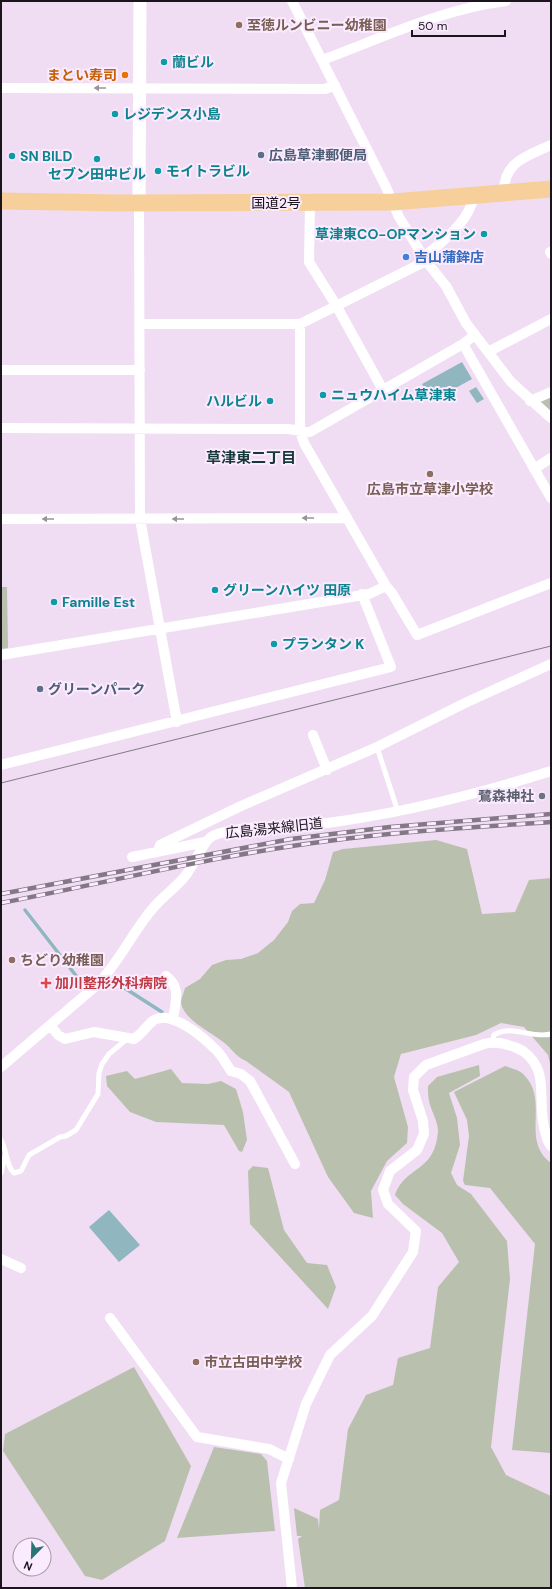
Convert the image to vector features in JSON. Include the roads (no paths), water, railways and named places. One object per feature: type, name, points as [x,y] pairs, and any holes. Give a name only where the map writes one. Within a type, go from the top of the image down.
[{"type":"highway","name":"国道2号","points":[[1,200],[310,203],[393,202],[551,189]]},
{"type":"street","points":[[140,1],[140,519],[177,722]]},
{"type":"street","points":[[292,1],[393,202],[399,217],[425,259],[446,286],[461,315],[511,382],[530,401],[551,418]]},
{"type":"street","points":[[322,60],[446,13],[477,5],[506,1]]},
{"type":"street","points":[[1,88],[325,89],[335,85]]},
{"type":"street","points":[[504,193],[504,182],[514,164],[551,146]]},
{"type":"street","points":[[140,324],[300,324],[425,259],[468,213],[472,207],[474,196]]},
{"type":"street","points":[[310,203],[309,262],[336,305],[383,390]]},
{"type":"street","points":[[488,352],[551,318]]},
{"type":"street","points":[[300,324],[300,431],[304,443],[386,586],[392,593],[417,635],[551,583]]},
{"type":"street","points":[[1,428],[139,428],[310,432],[463,344],[475,335]]},
{"type":"street","points":[[463,344],[551,498]]},
{"type":"street","points":[[1,370],[140,370]]},
{"type":"street","points":[[530,401],[551,392]]},
{"type":"street","points":[[534,469],[551,458]]},
{"type":"street","points":[[1,519],[347,518]]},
{"type":"street","points":[[1,655],[362,594],[370,594],[386,586]]},
{"type":"street","points":[[1,765],[391,667],[362,594]]},
{"type":"street","points":[[158,851],[160,845],[234,809],[327,770],[465,703],[551,664]]},
{"type":"street","points":[[313,734],[327,770]]},
{"type":"street","name":"広島湯来線旧道","points":[[1,1067],[108,973],[154,907],[183,880],[195,864],[205,842],[210,837],[235,830],[326,823],[398,812],[462,797],[551,771]]},
{"type":"street","points":[[132,857],[205,842]]},
{"type":"street","points":[[166,976],[174,981],[176,988],[173,1020]]},
{"type":"street","points":[[50,1025],[58,1035],[65,1039],[94,1032],[127,1039],[134,1039],[154,1020],[166,1018],[182,1023],[216,1050],[231,1071],[241,1074],[250,1081],[295,1164]]},
{"type":"street","points":[[292,1588],[282,1483],[306,1404],[330,1355],[372,1316],[413,1252],[416,1231],[388,1204],[383,1190],[390,1171],[417,1150],[424,1134],[423,1121],[413,1090],[414,1077],[426,1065],[492,1042],[508,1044],[518,1048],[538,1061],[543,1073],[544,1093],[542,1124],[551,1146]]},
{"type":"street","points":[[1,1259],[22,1268]]},
{"type":"street","points":[[110,1318],[197,1437],[269,1449],[289,1458]]},
{"type":"lane","points":[[377,747],[398,812]]},
{"type":"lane","points":[[492,1042],[494,1035],[506,1031],[540,1036],[551,1034]]},
{"type":"lane","points":[[1,1140],[7,1154],[10,1169],[14,1173],[20,1172],[29,1156],[60,1137],[66,1136],[76,1130],[98,1094],[99,1073],[102,1064],[109,1054],[127,1039]]},
{"type":"lane","points":[[1,1173],[5,1156],[7,1154]]},
{"type":"waterway","points":[[25,910],[84,986]]},
{"type":"waterway","points":[[112,980],[162,1012]]},
{"type":"tram line","points":[[1,783],[551,646]]},
{"type":"railway","points":[[1,894],[291,839],[390,827],[551,814]]},
{"type":"railway","points":[[1,903],[205,861],[287,847],[384,835],[551,822]]},
{"type":"place","name":"至徳ルンビニー幼稚園","points":[[239,25]]},
{"type":"place","name":"蘭ビル","points":[[164,62]]},
{"type":"place","name":"まとい寿司","points":[[125,75]]},
{"type":"place","name":"レジデンス小島","points":[[115,114]]},
{"type":"place","name":"広島草津郵便局","points":[[261,155]]},
{"type":"place","name":"SN BILD","points":[[12,156]]},
{"type":"place","name":"セブン田中ビル","points":[[97,159]]},
{"type":"place","name":"モイトラビル","points":[[158,171]]},
{"type":"place","name":"草津東CO-OPマンション","points":[[484,234]]},
{"type":"place","name":"吉山蒲鉾店","points":[[406,257]]},
{"type":"place","name":"ニュウハイム草津東","points":[[323,395]]},
{"type":"place","name":"ハルビル","points":[[270,401]]},
{"type":"place","name":"広島市立草津小学校","points":[[430,474]]},
{"type":"place","name":"グリーンハイツ 田原","points":[[215,590]]},
{"type":"place","name":"Famille Est","points":[[54,602]]},
{"type":"place","name":"プランタン K","points":[[274,644]]},
{"type":"place","name":"グリーンパーク","points":[[40,689]]},
{"type":"place","name":"鷺森神社","points":[[542,796]]},
{"type":"place","name":"ちどり幼稚園","points":[[12,960]]},
{"type":"place","name":"加川整形外科病院","points":[[46,983]]},
{"type":"place","name":"市立古田中学校","points":[[196,1362]]},
{"type":"district","name":"草津東二丁目","points":[[251,458]]}]
